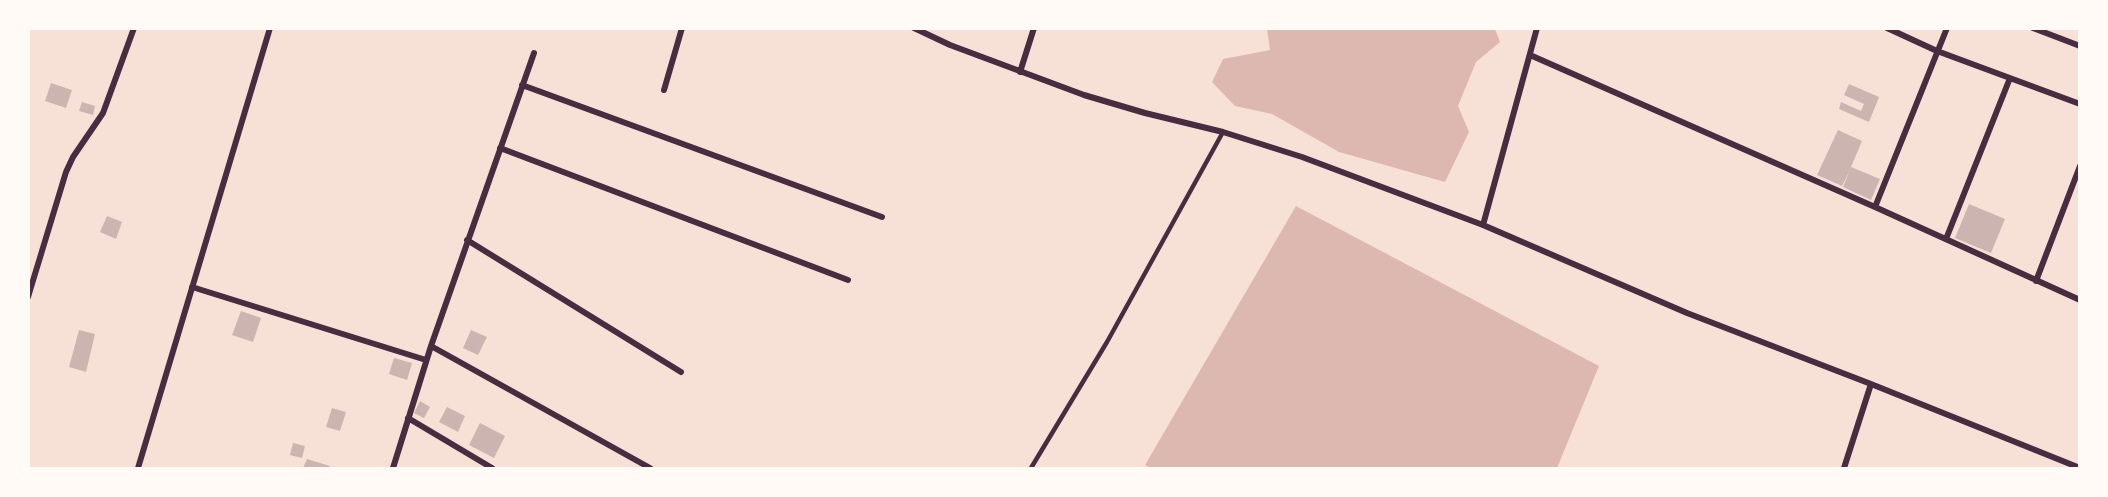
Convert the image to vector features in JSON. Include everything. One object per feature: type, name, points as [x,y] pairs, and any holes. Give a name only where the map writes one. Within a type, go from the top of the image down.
[{"type":"street","points":[[28,297],[66,172],[73,157],[103,113],[134,28]]},
{"type":"street","points":[[138,468],[270,28]]},
{"type":"street","points":[[664,90],[682,28]]},
{"type":"street","points":[[914,28],[950,45],[1020,72],[1125,107],[1222,132],[1302,157],[1483,225],[1688,314],[2079,468]]},
{"type":"street","points":[[1020,72],[1034,28]]},
{"type":"street","points":[[1483,225],[1537,28]]},
{"type":"street","points":[[1887,28],[1937,51],[2079,104]]},
{"type":"street","points":[[1875,207],[1947,28]]},
{"type":"street","points":[[2033,28],[2079,46]]},
{"type":"street","points":[[393,468],[426,360],[534,53]]},
{"type":"street","points":[[1530,55],[2079,300]]},
{"type":"street","points":[[1946,239],[2010,78]]},
{"type":"street","points":[[522,85],[882,217]]},
{"type":"street","points":[[500,148],[848,280]]},
{"type":"street","points":[[2036,281],[2079,166]]},
{"type":"street","points":[[467,240],[681,372]]},
{"type":"street","points":[[192,287],[426,360]]},
{"type":"street","points":[[431,346],[650,468]]},
{"type":"street","points":[[1844,468],[1870,384]]},
{"type":"street","points":[[408,418],[492,468]]},
{"type":"lane","points":[[1031,468],[1107,342],[1222,132]]},
{"type":"shaded area","points":[[1267,29],[1495,29],[1500,42],[1476,62],[1458,106],[1469,132],[1445,182],[1339,152],[1272,114],[1235,106],[1212,82],[1223,59],[1270,50]]},
{"type":"shaded area","points":[[1296,206],[1599,366],[1557,468],[1151,468],[1145,465]]},
{"type":"building","points":[[51,83],[72,90],[66,108],[45,101]]},
{"type":"building","points":[[1849,84],[1879,97],[1869,122],[1839,109],[1841,102],[1861,111],[1864,104],[1844,95]]},
{"type":"building","points":[[82,102],[95,106],[93,115],[79,111]]},
{"type":"building","points":[[1838,130],[1862,141],[1851,167],[1880,179],[1871,200],[1843,187],[1850,170],[1842,186],[1817,175]]},
{"type":"building","points":[[1969,204],[2005,219],[1991,253],[1955,238]]},
{"type":"building","points":[[107,216],[122,222],[116,239],[100,232]]},
{"type":"building","points":[[241,311],[261,318],[253,342],[232,335]]},
{"type":"building","points":[[79,330],[95,334],[86,372],[69,367]]},
{"type":"building","points":[[471,330],[487,337],[478,355],[463,348]]},
{"type":"building","points":[[394,358],[412,363],[407,380],[389,374]]},
{"type":"building","points":[[420,401],[430,407],[424,418],[414,413]]},
{"type":"building","points":[[447,407],[465,416],[458,432],[439,422]]},
{"type":"building","points":[[332,408],[346,412],[340,431],[326,427]]},
{"type":"building","points":[[480,423],[505,436],[494,458],[469,445]]},
{"type":"building","points":[[293,443],[305,446],[302,458],[290,455]]},
{"type":"building","points":[[307,459],[330,466],[329,468],[303,468]]}]
